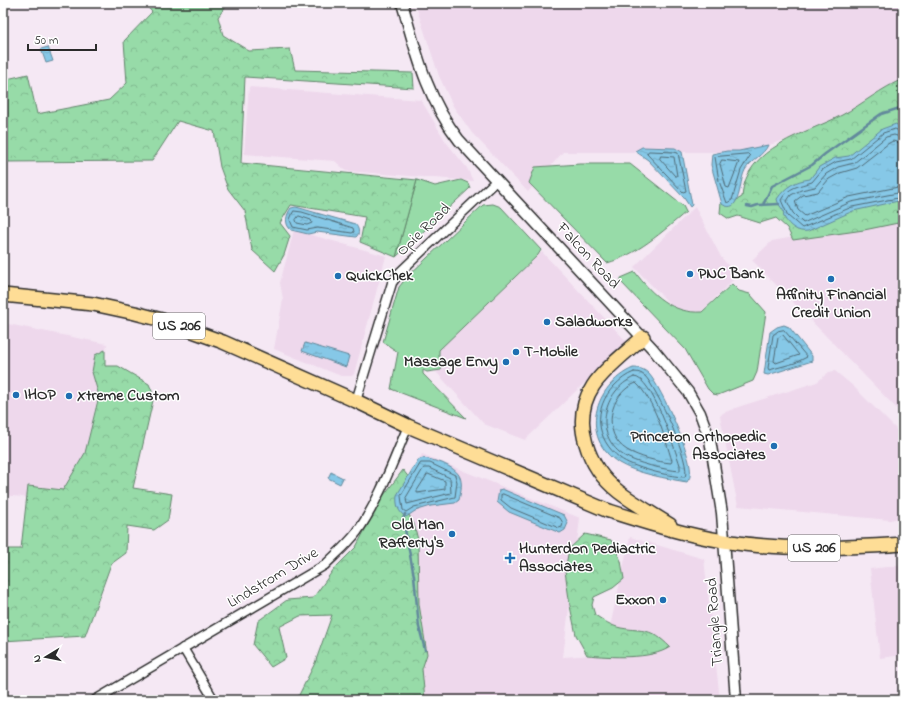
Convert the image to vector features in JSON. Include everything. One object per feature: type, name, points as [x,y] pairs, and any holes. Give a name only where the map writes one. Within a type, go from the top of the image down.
[{"type":"highway","name":"US 206","points":[[3,295],[92,304],[162,320],[223,342],[356,400],[408,426],[606,510],[682,532],[724,542],[783,547],[817,548],[903,544]]},
{"type":"highway","points":[[643,337],[593,386],[585,403],[582,431],[584,440],[597,466],[618,491],[682,532]]},
{"type":"street","name":"Falcon Road","points":[[402,3],[426,82],[438,109],[458,140],[643,337],[688,392],[700,413],[710,440],[716,468],[724,542]]},
{"type":"street","name":"Opie Road","points":[[356,400],[392,283],[405,267],[497,180]]},
{"type":"street","name":"Lindstrom Drive","points":[[95,700],[325,565],[358,531],[408,426]]},
{"type":"street","name":"Triangle Road","points":[[724,542],[736,700]]},
{"type":"street","points":[[182,648],[214,700]]},
{"type":"shaded area","points":[[415,3],[903,3],[903,88],[817,130],[747,152],[563,152],[528,192],[472,133],[453,106],[439,76]]},
{"type":"shaded area","points":[[249,87],[421,100],[446,142],[467,168],[473,181],[346,171],[335,161],[244,154]]},
{"type":"shaded area","points":[[695,207],[721,257],[737,276],[689,324],[634,267]]},
{"type":"shaded area","points":[[903,217],[903,415],[752,260],[772,241]]},
{"type":"shaded area","points":[[294,230],[386,256],[354,374],[352,376],[341,376],[274,349],[283,299],[280,283]]},
{"type":"shaded area","points":[[542,252],[627,342],[525,440],[484,424],[426,361]]},
{"type":"shaded area","points":[[3,323],[107,344],[78,503],[3,495]]},
{"type":"shaded area","points":[[835,371],[853,386],[903,436],[903,517],[890,520],[738,506],[720,416],[723,413],[741,406],[817,382],[829,372]]},
{"type":"shaded area","points":[[422,454],[580,518],[563,657],[668,650],[609,631],[630,537],[704,559],[720,700],[416,700],[401,491]]},
{"type":"shaded area","points":[[903,565],[903,655],[880,658],[870,569]]},
{"type":"green space","points":[[144,3],[228,3],[218,17],[223,35],[249,51],[290,49],[295,70],[413,73],[414,88],[245,77],[241,163],[417,180],[396,257],[360,242],[365,217],[291,205],[280,223],[290,236],[284,255],[275,271],[252,250],[245,211],[228,189],[220,167],[214,131],[178,121],[152,161],[3,162],[3,80],[28,74],[37,114],[109,100],[127,83],[124,41],[152,12]]},
{"type":"green space","points":[[903,79],[903,222],[864,230],[793,240],[787,228],[776,218],[760,223],[738,216],[729,219],[720,213],[721,202],[735,201],[742,197],[746,180],[754,165],[765,154],[795,136],[842,115],[887,87]]},
{"type":"green space","points":[[580,164],[630,164],[683,206],[686,212],[639,249],[607,263],[529,183],[535,167]]},
{"type":"green space","points":[[417,180],[435,186],[461,180],[468,183],[470,188],[396,257]]},
{"type":"green space","points":[[493,204],[501,207],[541,250],[538,255],[439,350],[442,367],[441,370],[427,372],[423,370],[423,374],[466,418],[391,389],[398,352],[383,342],[399,287],[407,277],[483,205]]},
{"type":"green space","points":[[635,272],[656,295],[664,301],[682,310],[691,312],[702,312],[732,284],[739,291],[750,294],[766,312],[757,372],[753,381],[718,395],[713,394],[708,389],[685,349],[621,282],[621,278]]},
{"type":"green space","points":[[105,350],[105,366],[118,366],[149,384],[154,396],[133,488],[172,494],[168,520],[154,530],[127,526],[126,553],[111,564],[85,636],[3,641],[3,549],[21,549],[28,486],[63,490],[85,453],[99,396],[92,372],[95,355]]},
{"type":"green space","points":[[403,470],[410,479],[404,506],[414,524],[418,540],[419,604],[427,654],[422,669],[425,700],[304,700],[298,697],[315,663],[332,615],[300,616],[279,627],[286,658],[271,667],[253,645],[258,621],[287,600],[313,598],[334,569],[356,547],[381,499]]},
{"type":"green space","points":[[585,534],[611,540],[621,561],[624,579],[613,588],[594,597],[592,605],[595,615],[607,623],[617,627],[642,630],[652,633],[670,647],[662,651],[641,656],[618,657],[587,655],[576,635],[565,571],[569,549]]},
{"type":"water","points":[[48,47],[53,61],[46,63],[41,49]]},
{"type":"water","points":[[896,124],[903,130],[903,200],[853,211],[808,231],[797,230],[788,223],[777,199],[787,187],[800,181],[810,179],[819,167],[835,158],[849,156],[882,129]]},
{"type":"water","points":[[768,145],[764,152],[745,170],[735,203],[732,206],[725,206],[722,204],[711,165],[712,154],[727,151],[739,151]]},
{"type":"water","points":[[642,147],[675,148],[682,152],[692,205],[690,207],[684,198],[648,160],[635,151]]},
{"type":"water","points":[[296,207],[355,224],[358,229],[358,234],[356,237],[317,232],[308,234],[291,230],[287,225],[287,216],[291,208]]},
{"type":"water","points":[[784,325],[789,327],[812,356],[812,361],[768,375],[764,374],[770,332],[777,327]]},
{"type":"water","points":[[305,343],[349,356],[346,367],[302,351]]},
{"type":"water","points":[[633,368],[642,369],[649,374],[669,408],[682,441],[690,468],[690,477],[687,482],[652,475],[626,467],[607,452],[599,440],[596,426],[596,412],[601,399],[609,386],[620,376]]},
{"type":"water","points":[[423,458],[449,466],[457,473],[461,481],[459,500],[455,503],[431,506],[415,511],[406,517],[398,508],[397,495],[418,460]]},
{"type":"water","points":[[331,472],[343,478],[340,484],[328,478]]},
{"type":"water","points":[[502,489],[564,515],[568,523],[565,530],[560,533],[509,512],[497,502],[499,490]]},
{"type":"waterway","points":[[763,205],[772,186],[812,165],[881,114],[903,107]]},
{"type":"waterway","points":[[747,206],[752,207],[758,205],[779,204]]},
{"type":"waterway","points":[[405,514],[403,519],[414,576],[419,627],[425,650]]},
{"type":"place","name":"PNC Bank","points":[[690,274]]},
{"type":"place","name":"QuickChek","points":[[338,276]]},
{"type":"place","name":"Affinity Financial Credit Union","points":[[831,279]]},
{"type":"place","name":"Saladworks","points":[[547,322]]},
{"type":"place","name":"T-Mobile","points":[[516,352]]},
{"type":"place","name":"Massage Envy","points":[[506,362]]},
{"type":"place","name":"IHOP","points":[[16,395]]},
{"type":"place","name":"Xtreme Custom","points":[[69,396]]},
{"type":"place","name":"Princeton Orthopedic Associates","points":[[774,446]]},
{"type":"place","name":"Old Man Rafferty's","points":[[452,534]]},
{"type":"place","name":"Hunterdon Pediactric Associates","points":[[510,558]]},
{"type":"place","name":"Exxon","points":[[663,600]]}]
